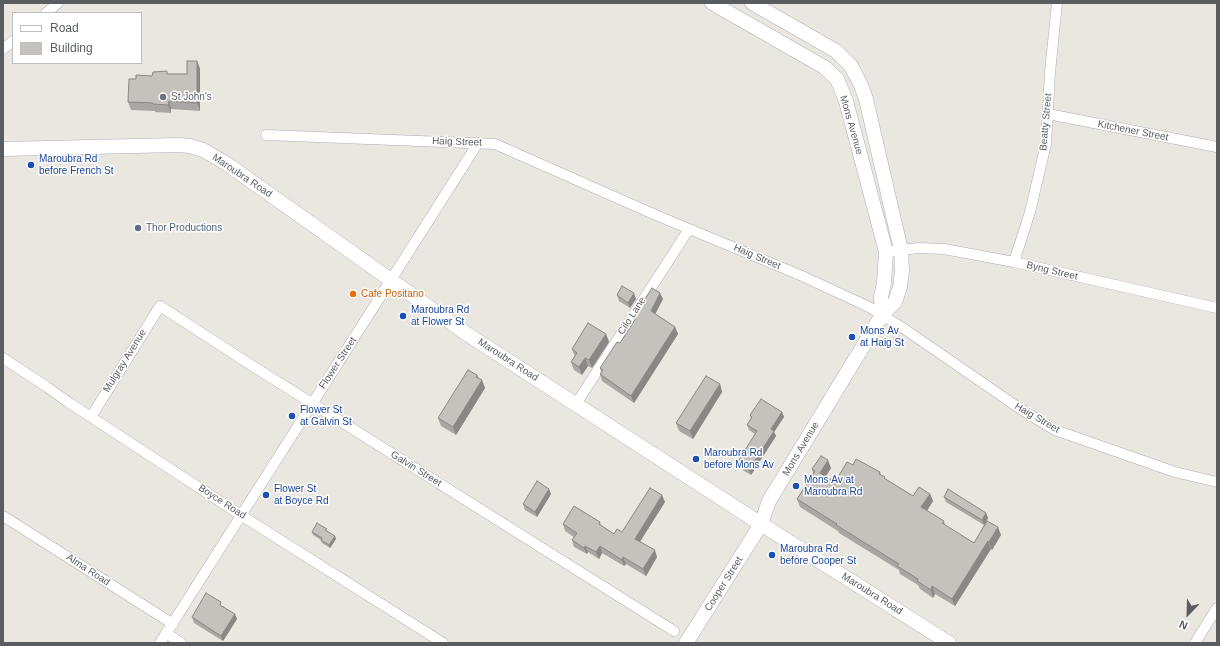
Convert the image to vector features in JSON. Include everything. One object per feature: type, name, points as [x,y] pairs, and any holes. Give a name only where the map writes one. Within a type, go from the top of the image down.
[{"type":"street","points":[[47,12],[58,3]]},
{"type":"street","name":"Mons Avenue","points":[[712,3],[824,66],[837,79],[846,101],[886,252],[885,277],[881,297],[882,315]]},
{"type":"street","name":"Mons Avenue","points":[[752,3],[836,51],[852,66],[866,99],[901,250],[902,271],[900,287],[895,302],[882,315],[769,501],[761,524]]},
{"type":"street","name":"Beatty Street","points":[[1014,262],[1030,212],[1046,144],[1050,72],[1057,3]]},
{"type":"street","points":[[3,49],[12,42]]},
{"type":"street","name":"Kitchener Street","points":[[1048,114],[1217,147]]},
{"type":"street","name":"Haig Street","points":[[266,135],[495,144],[689,229],[800,275],[862,304],[882,315],[1054,430],[1175,472],[1217,482]]},
{"type":"street","name":"Flower Street","points":[[160,643],[478,143]]},
{"type":"street","name":"Maroubra Road","points":[[3,149],[178,145],[190,146],[203,150],[227,164],[467,334],[761,524],[949,643]]},
{"type":"street","name":"Cilo Lane","points":[[576,404],[689,229]]},
{"type":"street","name":"Byng Street","points":[[886,252],[918,248],[944,249],[1014,262],[1217,308]]},
{"type":"street","name":"Galvin Street","points":[[160,306],[312,404],[674,631]]},
{"type":"street","name":"Mulgray Avenue","points":[[90,417],[160,306]]},
{"type":"street","name":"Boyce Road","points":[[3,358],[90,417],[443,643]]},
{"type":"street","name":"Alma Road","points":[[3,516],[172,624]]},
{"type":"street","name":"Cooper Street","points":[[689,642],[761,524]]},
{"type":"street","points":[[1195,643],[1217,608]]},
{"type":"street","points":[[166,633],[181,643]]},
{"type":"building","points":[[187,61],[197,61],[197,103],[169,101],[168,105],[128,102],[129,79],[136,79],[136,75],[152,76],[153,72],[167,71],[167,74],[187,74]]},
{"type":"building","points":[[622,286],[634,293],[628,303],[617,295]]},
{"type":"building","points":[[652,288],[660,293],[651,311],[675,327],[631,396],[600,374],[603,370],[600,368],[617,342],[620,343],[636,318],[635,317],[639,308]]},
{"type":"building","points":[[588,323],[606,334],[589,360],[585,358],[579,367],[571,362],[577,353],[572,349]]},
{"type":"building","points":[[468,370],[482,380],[453,427],[438,418]]},
{"type":"building","points":[[706,376],[720,384],[690,431],[676,423]]},
{"type":"building","points":[[761,399],[782,412],[771,429],[774,431],[749,470],[737,463],[757,431],[747,425],[752,417],[750,415]]},
{"type":"building","points":[[821,456],[828,460],[820,473],[835,482],[847,462],[853,465],[856,459],[880,472],[879,474],[885,477],[884,478],[913,496],[919,487],[930,494],[921,507],[944,521],[942,523],[974,543],[987,521],[998,527],[952,599],[932,586],[931,590],[917,581],[918,579],[897,566],[899,564],[797,499],[815,471],[812,469]]},
{"type":"building","points":[[537,481],[549,489],[535,512],[523,504]]},
{"type":"building","points":[[650,488],[662,495],[635,539],[655,550],[643,569],[623,557],[622,560],[600,546],[596,552],[585,546],[584,548],[572,540],[577,533],[563,524],[574,506],[600,522],[599,524],[614,534],[617,529],[622,532]]},
{"type":"building","points":[[948,489],[986,513],[982,520],[944,497]]},
{"type":"building","points":[[317,523],[335,536],[329,545],[321,540],[322,538],[312,532]]},
{"type":"building","points":[[206,593],[221,602],[220,605],[235,614],[221,636],[192,617]]},
{"type":"place","name":"St John's","points":[[163,97]]},
{"type":"place","name":"Maroubra Rd before French St","points":[[31,165]]},
{"type":"place","name":"Thor Productions","points":[[138,228]]},
{"type":"place","name":"Cafe Positano","points":[[353,294]]},
{"type":"place","name":"Maroubra Rd at Flower St","points":[[403,316]]},
{"type":"place","name":"Mons Av at Haig St","points":[[852,337]]},
{"type":"place","name":"Flower St at Galvin St","points":[[292,416]]},
{"type":"place","name":"Maroubra Rd before Mons Av","points":[[696,459]]},
{"type":"place","name":"Mons Av at Maroubra Rd","points":[[796,486]]},
{"type":"place","name":"Flower St at Boyce Rd","points":[[266,495]]},
{"type":"place","name":"Maroubra Rd before Cooper St","points":[[772,555]]}]
